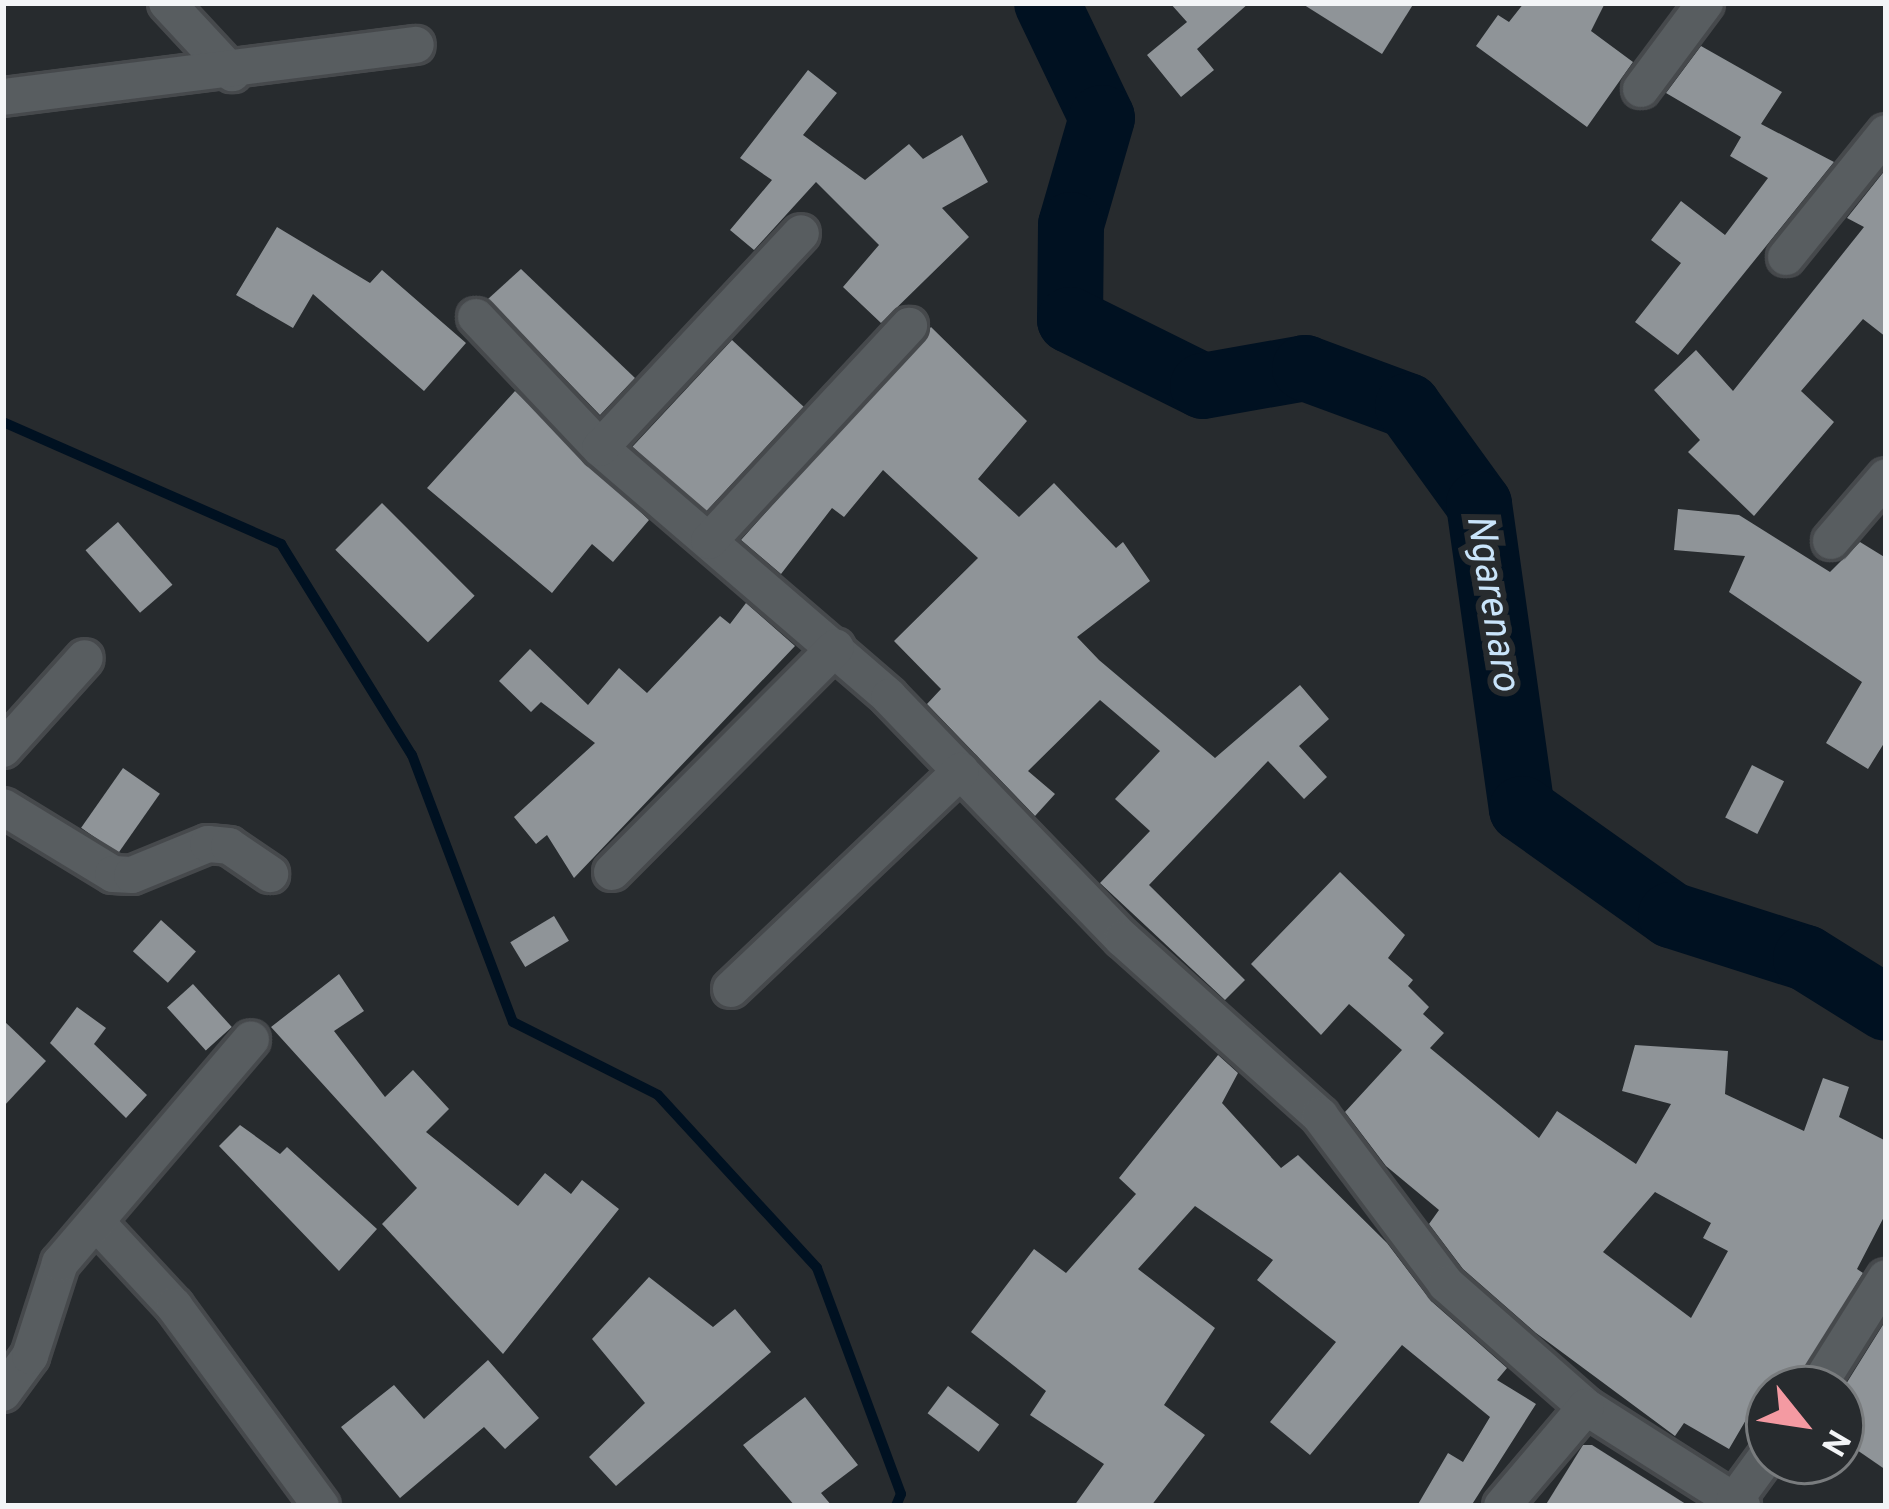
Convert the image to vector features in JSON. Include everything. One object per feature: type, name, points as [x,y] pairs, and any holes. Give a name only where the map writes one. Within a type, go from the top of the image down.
[{"type":"street","points":[[167,3],[232,73]]},
{"type":"street","points":[[1641,89],[1705,3]]},
{"type":"street","points":[[3,97],[232,73],[416,44]]},
{"type":"street","points":[[1786,257],[1886,133]]},
{"type":"street","points":[[600,448],[801,233]]},
{"type":"street","points":[[476,317],[600,448],[836,647],[1123,939],[1320,1116],[1446,1284],[1586,1407],[1738,1503]]},
{"type":"street","points":[[709,541],[909,326]]},
{"type":"street","points":[[1831,541],[1886,476]]},
{"type":"street","points":[[612,872],[836,647]]},
{"type":"street","points":[[3,749],[85,658]]},
{"type":"street","points":[[731,989],[961,771]]},
{"type":"street","points":[[3,807],[113,874],[132,875],[208,844],[229,846],[270,874]]},
{"type":"street","points":[[3,1393],[30,1357],[60,1263],[251,1039]]},
{"type":"street","points":[[96,1222],[174,1306],[321,1506]]},
{"type":"street","points":[[1831,1365],[1886,1278]]},
{"type":"street","points":[[1502,1506],[1586,1407]]},
{"type":"building","points":[[1170,3],[1249,3],[1197,49],[1214,70],[1181,97],[1147,55],[1187,22]]},
{"type":"building","points":[[1301,3],[1414,3],[1382,54]]},
{"type":"building","points":[[1524,3],[1605,3],[1591,31],[1633,62],[1587,127],[1476,46],[1498,15],[1509,22]]},
{"type":"building","points":[[1701,46],[1782,92],[1761,124],[1834,162],[1678,355],[1635,322],[1681,263],[1651,240],[1681,201],[1725,235],[1768,178],[1730,156],[1741,137],[1666,93]]},
{"type":"building","points":[[808,70],[837,93],[803,135],[865,180],[909,144],[923,159],[962,135],[988,182],[942,208],[969,237],[881,323],[843,287],[879,245],[816,182],[754,250],[730,230],[772,180],[740,158]]},
{"type":"building","points":[[1886,169],[1886,337],[1863,319],[1801,391],[1834,422],[1754,516],[1688,452],[1700,440],[1654,390],[1696,350],[1733,391],[1864,227],[1847,218]]},
{"type":"building","points":[[277,227],[370,283],[382,270],[466,343],[424,391],[313,294],[293,328],[236,295]]},
{"type":"building","points":[[521,269],[635,378],[600,415],[488,299]]},
{"type":"building","points":[[931,327],[1027,421],[978,479],[1019,517],[1054,483],[1116,548],[1123,542],[1150,581],[1077,637],[1099,660],[1215,758],[1300,685],[1329,719],[1299,746],[1327,777],[1304,799],[1268,761],[1149,885],[1245,980],[1225,1000],[1100,883],[1150,831],[1115,799],[1160,751],[1100,700],[1028,771],[1055,794],[1035,816],[927,704],[941,689],[894,641],[978,558],[883,470],[844,517],[832,508],[781,574],[741,540]]},
{"type":"building","points":[[732,340],[804,407],[704,514],[632,447]]},
{"type":"building","points":[[515,391],[649,520],[613,562],[592,544],[552,593],[427,488]]},
{"type":"building","points":[[382,503],[475,596],[428,642],[335,550]]},
{"type":"building","points":[[1678,509],[1739,515],[1830,572],[1860,542],[1886,558],[1886,740],[1868,769],[1826,743],[1862,682],[1729,592],[1745,556],[1674,550]]},
{"type":"building","points":[[118,522],[172,585],[140,613],[86,550]]},
{"type":"building","points":[[746,603],[795,646],[574,878],[547,835],[536,844],[514,817],[595,743],[541,702],[531,712],[499,681],[530,649],[588,705],[619,668],[647,693],[720,616],[730,624]]},
{"type":"building","points":[[1752,765],[1784,781],[1757,834],[1725,818]]},
{"type":"building","points":[[123,768],[160,794],[118,854],[81,828]]},
{"type":"building","points":[[1340,872],[1405,935],[1388,958],[1413,980],[1408,986],[1429,1007],[1423,1014],[1444,1033],[1430,1048],[1539,1138],[1557,1111],[1636,1164],[1671,1104],[1622,1091],[1635,1045],[1728,1051],[1725,1094],[1804,1131],[1823,1078],[1849,1087],[1839,1117],[1886,1141],[1886,1213],[1857,1269],[1863,1273],[1808,1365],[1745,1365],[1745,1422],[1729,1449],[1684,1423],[1675,1436],[1536,1333],[1463,1269],[1429,1224],[1439,1210],[1386,1166],[1345,1112],[1402,1050],[1349,1004],[1321,1035],[1251,964]],"holes":[[[1655,1192],[1711,1223],[1703,1238],[1728,1251],[1691,1318],[1603,1252]]]},
{"type":"building","points":[[554,916],[569,941],[525,967],[510,942]]},
{"type":"building","points":[[161,920],[196,951],[168,983],[133,951]]},
{"type":"building","points":[[339,974],[364,1011],[334,1031],[385,1097],[413,1070],[449,1109],[426,1132],[518,1206],[545,1173],[571,1194],[582,1180],[619,1209],[503,1354],[382,1224],[417,1188],[271,1027]]},
{"type":"building","points":[[193,984],[232,1027],[206,1051],[167,1007]]},
{"type":"building","points":[[77,1007],[106,1028],[94,1044],[147,1095],[126,1118],[50,1043]]},
{"type":"building","points":[[3,1020],[46,1061],[3,1107]]},
{"type":"building","points":[[1218,1055],[1238,1073],[1222,1103],[1281,1168],[1298,1155],[1387,1243],[1431,1301],[1507,1368],[1497,1380],[1536,1404],[1471,1506],[1417,1506],[1448,1453],[1463,1462],[1490,1417],[1402,1345],[1310,1455],[1270,1422],[1336,1342],[1257,1280],[1273,1260],[1195,1206],[1138,1269],[1215,1328],[1164,1405],[1205,1435],[1151,1506],[1074,1506],[1104,1464],[1030,1415],[1046,1391],[971,1332],[1034,1249],[1066,1273],[1136,1194],[1119,1178]]},
{"type":"building","points":[[240,1125],[280,1154],[287,1147],[377,1229],[339,1271],[219,1146]]},
{"type":"building","points":[[649,1277],[713,1327],[735,1309],[771,1352],[616,1486],[589,1457],[645,1403],[592,1339]]},
{"type":"building","points":[[1886,1320],[1886,1470],[1865,1456],[1865,1365],[1858,1365]]},
{"type":"building","points":[[488,1360],[539,1418],[505,1449],[484,1427],[400,1498],[341,1427],[394,1385],[424,1419]]},
{"type":"building","points":[[948,1386],[999,1425],[979,1452],[928,1413]]},
{"type":"building","points":[[805,1397],[858,1465],[821,1493],[832,1506],[795,1506],[743,1445]]},
{"type":"building","points":[[1583,1445],[1592,1445],[1689,1506],[1545,1506]]},
{"type":"waterway","name":"Ngarenaro","points":[[1047,3],[1102,118],[1071,225],[1070,320],[1203,386],[1305,368],[1408,406],[1479,504],[1522,809],[1671,915],[1806,958],[1886,1008]]},
{"type":"waterway","points":[[3,422],[281,544],[412,755],[513,1022],[658,1095],[817,1268],[901,1494],[896,1506]]}]
